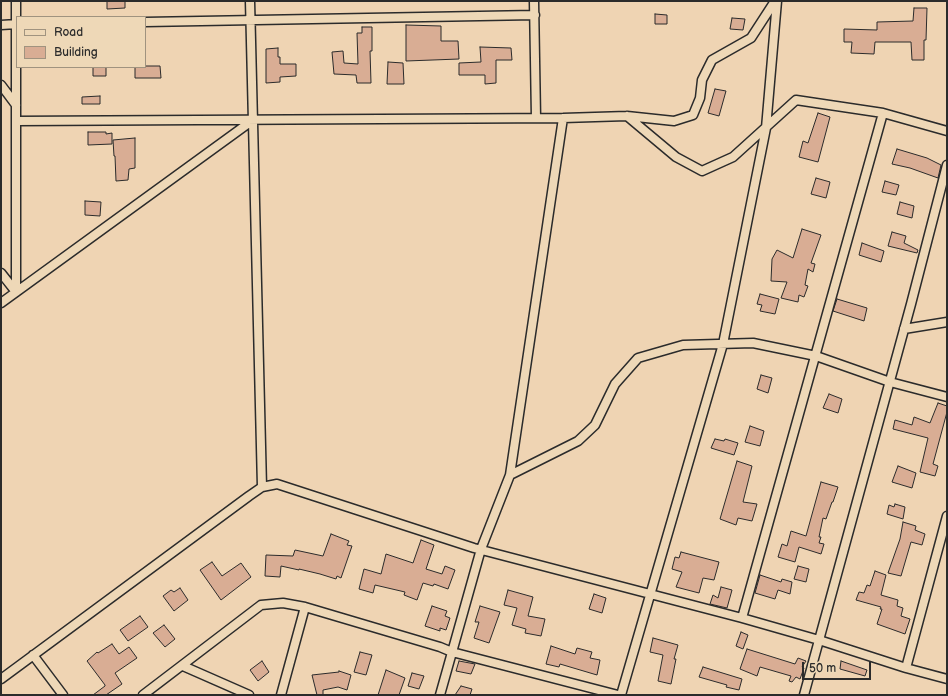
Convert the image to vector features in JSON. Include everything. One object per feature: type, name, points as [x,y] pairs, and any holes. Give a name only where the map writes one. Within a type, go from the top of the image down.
[{"type":"street","points":[[16,1],[16,292]]},
{"type":"street","points":[[250,1],[262,488]]},
{"type":"street","points":[[534,1],[536,118]]},
{"type":"street","points":[[16,121],[563,118],[627,116],[674,121],[693,115],[700,98],[702,80],[712,60],[751,38],[776,1]]},
{"type":"street","points":[[143,695],[183,666],[261,604],[283,603],[305,607],[440,647],[452,652],[619,695],[723,344],[766,128],[776,1]]},
{"type":"street","points":[[146,22],[535,15]]},
{"type":"street","points":[[1,25],[16,24]]},
{"type":"street","points":[[1,86],[16,105]]},
{"type":"street","points":[[627,116],[676,157],[702,171],[733,157],[796,100],[883,113],[947,131]]},
{"type":"street","points":[[742,618],[883,113]]},
{"type":"street","points":[[440,695],[481,549],[510,475],[563,118]]},
{"type":"street","points":[[1,303],[253,120]]},
{"type":"street","points":[[804,695],[890,382],[947,165]]},
{"type":"street","points":[[1,272],[16,292]]},
{"type":"street","points":[[904,329],[947,322]]},
{"type":"street","points":[[510,475],[578,441],[595,425],[616,384],[638,358],[683,345],[753,343],[816,356],[890,382],[947,397]]},
{"type":"street","points":[[1,679],[166,556],[262,488],[277,484],[474,548],[742,618],[947,679]]},
{"type":"street","points":[[906,668],[947,516]]},
{"type":"street","points":[[281,695],[305,607]]},
{"type":"street","points":[[33,655],[64,695]]},
{"type":"street","points":[[183,666],[249,695]]},
{"type":"building","points":[[107,1],[125,1],[125,8],[107,9]]},
{"type":"building","points":[[914,8],[927,8],[924,60],[912,60],[911,42],[875,42],[874,54],[851,53],[852,42],[844,42],[844,29],[877,30],[877,22],[913,21]]},
{"type":"building","points":[[655,14],[667,15],[667,24],[655,24]]},
{"type":"building","points":[[732,18],[745,19],[743,30],[730,29]]},
{"type":"building","points":[[406,25],[441,26],[441,41],[458,41],[459,59],[406,61]]},
{"type":"building","points":[[362,27],[372,27],[372,51],[370,51],[371,83],[357,83],[356,75],[334,74],[332,52],[343,51],[344,63],[358,64],[357,33],[362,33]]},
{"type":"building","points":[[480,47],[511,48],[512,60],[496,60],[496,83],[485,84],[485,75],[459,75],[459,63],[481,62]]},
{"type":"building","points":[[278,48],[280,64],[296,64],[296,76],[280,77],[280,82],[266,83],[266,49]]},
{"type":"building","points":[[388,62],[403,63],[404,84],[387,84]]},
{"type":"building","points":[[160,66],[161,78],[135,78],[135,68]]},
{"type":"building","points":[[93,68],[106,68],[106,76],[93,76]]},
{"type":"building","points":[[715,89],[726,91],[719,116],[708,113]]},
{"type":"building","points":[[100,96],[100,104],[82,104],[82,97]]},
{"type":"building","points":[[818,113],[830,117],[818,162],[799,157],[803,141],[808,143]]},
{"type":"building","points":[[88,132],[106,132],[106,134],[112,133],[112,144],[88,145]]},
{"type":"building","points":[[135,138],[135,168],[129,169],[128,180],[116,181],[113,140]]},
{"type":"building","points":[[897,149],[927,158],[941,165],[938,178],[910,168],[892,164]]},
{"type":"building","points":[[816,178],[830,182],[826,198],[811,194]]},
{"type":"building","points":[[885,181],[899,185],[896,195],[882,192]]},
{"type":"building","points":[[85,201],[101,202],[100,216],[85,215]]},
{"type":"building","points":[[900,202],[914,206],[912,218],[897,214]]},
{"type":"building","points":[[802,229],[821,235],[811,263],[815,264],[813,272],[808,269],[805,285],[808,286],[804,297],[799,295],[798,302],[781,298],[787,282],[771,281],[772,259],[777,250],[793,258]]},
{"type":"building","points":[[892,232],[906,236],[904,243],[918,250],[917,253],[888,246]]},
{"type":"building","points":[[862,243],[884,251],[881,262],[859,255]]},
{"type":"building","points":[[760,294],[779,299],[775,314],[760,311],[762,305],[757,304]]},
{"type":"building","points":[[837,299],[867,308],[864,321],[833,311]]},
{"type":"building","points":[[761,375],[772,378],[768,393],[757,389]]},
{"type":"building","points":[[829,394],[842,399],[838,413],[823,408]]},
{"type":"building","points":[[938,403],[947,406],[947,412],[933,464],[938,466],[935,476],[920,472],[928,438],[893,429],[895,420],[912,425],[914,417],[930,423]]},
{"type":"building","points":[[750,426],[764,431],[760,446],[745,442]]},
{"type":"building","points":[[715,439],[724,441],[725,439],[738,443],[734,455],[711,448]]},
{"type":"building","points":[[737,461],[752,466],[743,502],[757,504],[752,521],[738,518],[736,525],[720,519]]},
{"type":"building","points":[[898,466],[916,473],[912,488],[892,482]]},
{"type":"building","points":[[821,482],[838,487],[826,519],[823,518],[819,537],[821,537],[819,543],[824,544],[821,554],[799,547],[795,562],[778,557],[782,544],[787,546],[791,531],[806,536]]},
{"type":"building","points":[[895,504],[905,507],[903,519],[887,514],[889,505],[894,507]]},
{"type":"building","points":[[903,522],[916,526],[915,530],[925,534],[922,545],[911,542],[901,576],[888,573],[900,539]]},
{"type":"building","points":[[331,534],[349,541],[347,545],[352,546],[341,578],[337,576],[336,579],[299,569],[281,566],[280,577],[265,576],[266,555],[293,556],[295,550],[323,556]]},
{"type":"building","points":[[421,540],[434,545],[426,569],[442,574],[445,566],[455,570],[448,589],[434,584],[433,586],[423,583],[417,600],[404,595],[405,592],[375,585],[373,593],[359,589],[364,569],[381,574],[386,554],[413,563]]},
{"type":"building","points":[[681,552],[719,562],[714,580],[703,578],[699,593],[676,587],[682,572],[672,569],[675,557],[679,558]]},
{"type":"building","points":[[212,562],[222,576],[241,563],[251,577],[221,600],[200,570]]},
{"type":"building","points":[[798,566],[809,569],[806,582],[794,579]]},
{"type":"building","points":[[875,571],[886,575],[881,595],[898,600],[897,606],[903,608],[901,616],[910,619],[905,634],[877,624],[882,609],[880,609],[881,607],[856,600],[859,592],[864,593],[867,585],[870,586]]},
{"type":"building","points":[[760,575],[781,582],[782,579],[792,582],[790,594],[778,590],[775,599],[755,593]]},
{"type":"building","points":[[721,587],[732,590],[727,608],[710,604],[713,595],[718,598]]},
{"type":"building","points":[[180,588],[188,600],[174,611],[163,596],[171,590],[174,592]]},
{"type":"building","points":[[508,590],[533,597],[528,616],[545,619],[541,636],[525,633],[526,629],[512,625],[517,608],[504,605]]},
{"type":"building","points":[[594,594],[606,598],[602,613],[589,609]]},
{"type":"building","points":[[432,606],[447,611],[445,616],[450,618],[446,630],[440,628],[440,631],[425,626]]},
{"type":"building","points":[[480,606],[500,612],[489,643],[474,638],[479,622],[475,622]]},
{"type":"building","points":[[140,616],[148,627],[128,641],[120,630]]},
{"type":"building","points":[[164,625],[175,639],[165,647],[153,633]]},
{"type":"building","points":[[741,632],[748,635],[743,649],[736,646]]},
{"type":"building","points":[[653,638],[678,645],[674,659],[676,659],[671,684],[658,681],[663,655],[650,652]]},
{"type":"building","points":[[112,644],[119,654],[129,647],[137,658],[115,673],[122,684],[106,695],[93,695],[105,685],[87,661],[97,652],[98,653]]},
{"type":"building","points":[[551,646],[575,654],[577,648],[592,652],[590,658],[600,660],[597,675],[560,664],[559,667],[546,664]]},
{"type":"building","points":[[747,649],[795,664],[798,658],[806,661],[802,667],[804,668],[800,679],[796,677],[792,682],[789,681],[791,676],[760,667],[757,676],[740,669]]},
{"type":"building","points":[[360,652],[372,655],[366,675],[354,672]]},
{"type":"building","points":[[262,661],[269,672],[258,681],[250,670]]},
{"type":"building","points":[[459,661],[475,664],[471,674],[456,671]]},
{"type":"building","points":[[841,661],[867,670],[865,676],[840,669]]},
{"type":"building","points":[[703,667],[742,679],[739,690],[699,677]]},
{"type":"building","points":[[386,670],[405,678],[399,695],[378,695]]},
{"type":"building","points":[[339,671],[351,675],[347,690],[338,687],[323,690],[323,695],[317,695],[312,675]]},
{"type":"building","points":[[412,673],[424,676],[419,689],[408,686]]},
{"type":"building","points":[[461,686],[472,689],[470,695],[455,695]]}]
